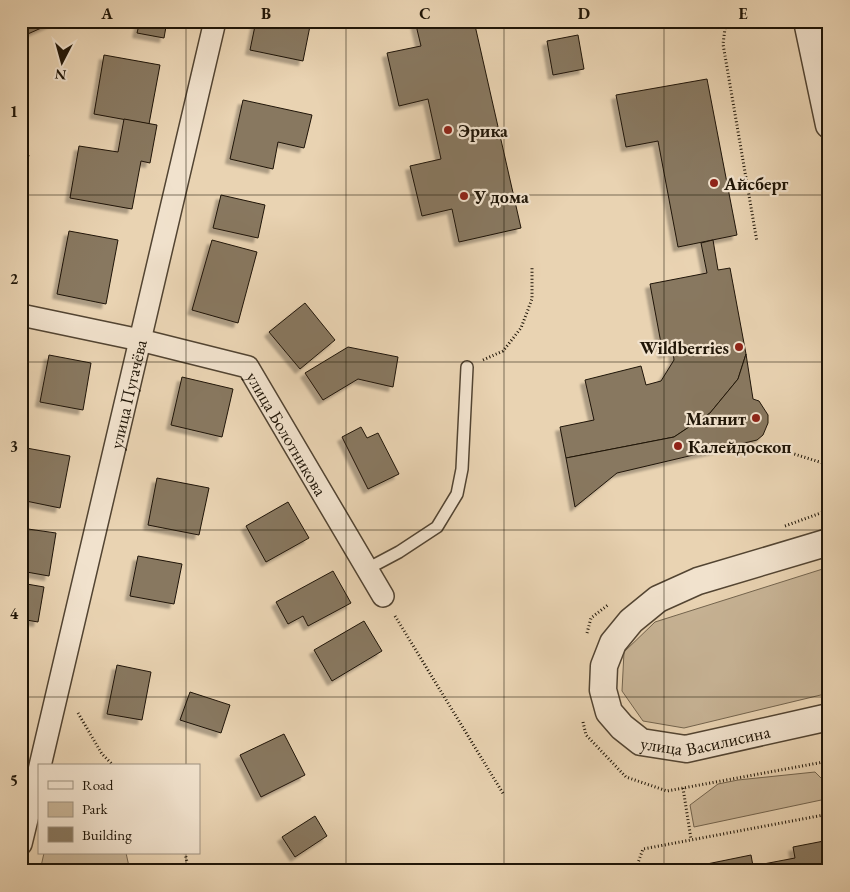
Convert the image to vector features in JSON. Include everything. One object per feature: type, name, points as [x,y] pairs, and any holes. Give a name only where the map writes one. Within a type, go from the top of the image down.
[{"type":"street","name":"улица Пугачёва","points":[[40,764],[215,21]]},
{"type":"street","points":[[807,21],[829,125]]},
{"type":"street","name":"улица Болотникова","points":[[21,315],[140,340],[248,367],[383,596]]},
{"type":"street","name":"улица Василисина","points":[[829,542],[698,581],[658,599],[631,621],[613,643],[604,666],[603,690],[609,712],[622,727],[641,742],[686,749],[829,717]]},
{"type":"street","points":[[21,844],[38,774]]},
{"type":"lane","points":[[367,569],[399,552],[437,527],[457,494],[462,469],[467,367]]},
{"type":"path","points":[[726,21],[723,44],[757,242]]},
{"type":"path","points":[[467,367],[503,351],[521,328],[532,299],[532,267]]},
{"type":"path","points":[[791,453],[829,465]]},
{"type":"path","points":[[783,526],[829,510]]},
{"type":"path","points":[[383,596],[504,795]]},
{"type":"path","points":[[586,636],[591,618],[614,600]]},
{"type":"path","points":[[74,706],[102,754],[112,764]]},
{"type":"path","points":[[583,716],[586,735],[626,777],[667,791],[829,761]]},
{"type":"path","points":[[683,788],[692,839]]},
{"type":"path","points":[[635,871],[643,849],[829,814]]},
{"type":"path","points":[[186,854],[189,871]]},
{"type":"path","points":[[75,866],[76,871]]},
{"type":"green space","points":[[829,567],[829,693],[684,728],[643,721],[622,691],[624,652],[655,622]]},
{"type":"green space","points":[[815,772],[827,784],[826,799],[694,827],[690,805],[718,784],[738,780]]},
{"type":"green space","points":[[44,854],[126,854],[130,871],[40,871]]},
{"type":"building","points":[[21,21],[57,21],[21,37]]},
{"type":"building","points":[[140,21],[167,21],[164,38],[137,33]]},
{"type":"building","points":[[256,21],[311,21],[303,61],[250,50]]},
{"type":"building","points":[[415,21],[474,21],[521,228],[459,242],[452,209],[422,216],[410,166],[441,159],[428,99],[399,106],[387,53],[421,46]]},
{"type":"building","points":[[578,35],[584,69],[553,75],[547,41]]},
{"type":"building","points":[[104,55],[160,65],[149,124],[94,114]]},
{"type":"building","points":[[707,79],[737,235],[678,247],[658,141],[626,147],[616,95]]},
{"type":"building","points":[[243,100],[312,115],[304,148],[278,142],[273,169],[230,159]]},
{"type":"building","points":[[124,119],[157,125],[150,163],[141,161],[132,209],[70,198],[79,146],[118,152]]},
{"type":"building","points":[[21,153],[29,155],[21,186]]},
{"type":"building","points":[[221,195],[265,205],[258,238],[213,228]]},
{"type":"building","points":[[69,231],[118,240],[106,304],[57,294]]},
{"type":"building","points":[[212,240],[257,252],[238,323],[192,310]]},
{"type":"building","points":[[713,240],[718,270],[730,268],[746,354],[738,379],[710,413],[674,437],[566,458],[560,427],[594,420],[585,380],[641,366],[646,385],[661,381],[674,360],[673,351],[663,354],[650,284],[707,273],[701,243]]},
{"type":"building","points":[[305,303],[335,340],[300,369],[269,332]]},
{"type":"building","points":[[348,347],[398,357],[393,387],[358,379],[323,400],[305,373]]},
{"type":"building","points":[[746,354],[753,399],[759,401],[768,415],[768,423],[763,435],[757,440],[617,473],[575,507],[566,458],[674,437],[710,413],[738,379]]},
{"type":"building","points":[[49,355],[91,363],[83,410],[40,402]]},
{"type":"building","points":[[182,377],[233,389],[222,437],[171,425]]},
{"type":"building","points":[[361,427],[367,438],[378,433],[399,474],[368,489],[342,437]]},
{"type":"building","points":[[21,447],[70,456],[60,508],[21,500],[24,476],[21,475]]},
{"type":"building","points":[[157,478],[209,488],[199,535],[148,525]]},
{"type":"building","points":[[288,502],[309,538],[266,562],[246,526]]},
{"type":"building","points":[[21,528],[56,533],[49,576],[21,571]]},
{"type":"building","points":[[138,556],[182,564],[174,604],[130,596]]},
{"type":"building","points":[[333,571],[351,603],[308,626],[303,616],[288,624],[276,602]]},
{"type":"building","points":[[21,583],[44,587],[38,622],[21,619]]},
{"type":"building","points":[[364,621],[382,651],[332,681],[314,650]]},
{"type":"building","points":[[21,657],[26,658],[21,679]]},
{"type":"building","points":[[117,665],[151,672],[142,720],[107,714]]},
{"type":"building","points":[[190,692],[230,705],[221,733],[180,720]]},
{"type":"building","points":[[284,734],[305,775],[261,797],[240,755]]},
{"type":"building","points":[[315,816],[327,836],[295,857],[282,837]]},
{"type":"building","points":[[829,840],[829,871],[703,871],[702,865],[751,855],[753,866],[795,858],[793,847]]},
{"type":"place","name":"Эрика","points":[[448,130]]},
{"type":"place","name":"Айсберг","points":[[714,183]]},
{"type":"place","name":"У дома","points":[[464,196]]},
{"type":"place","name":"Wildberries","points":[[739,347]]},
{"type":"place","name":"Магнит","points":[[756,418]]},
{"type":"place","name":"Калейдоскоп","points":[[678,446]]}]
